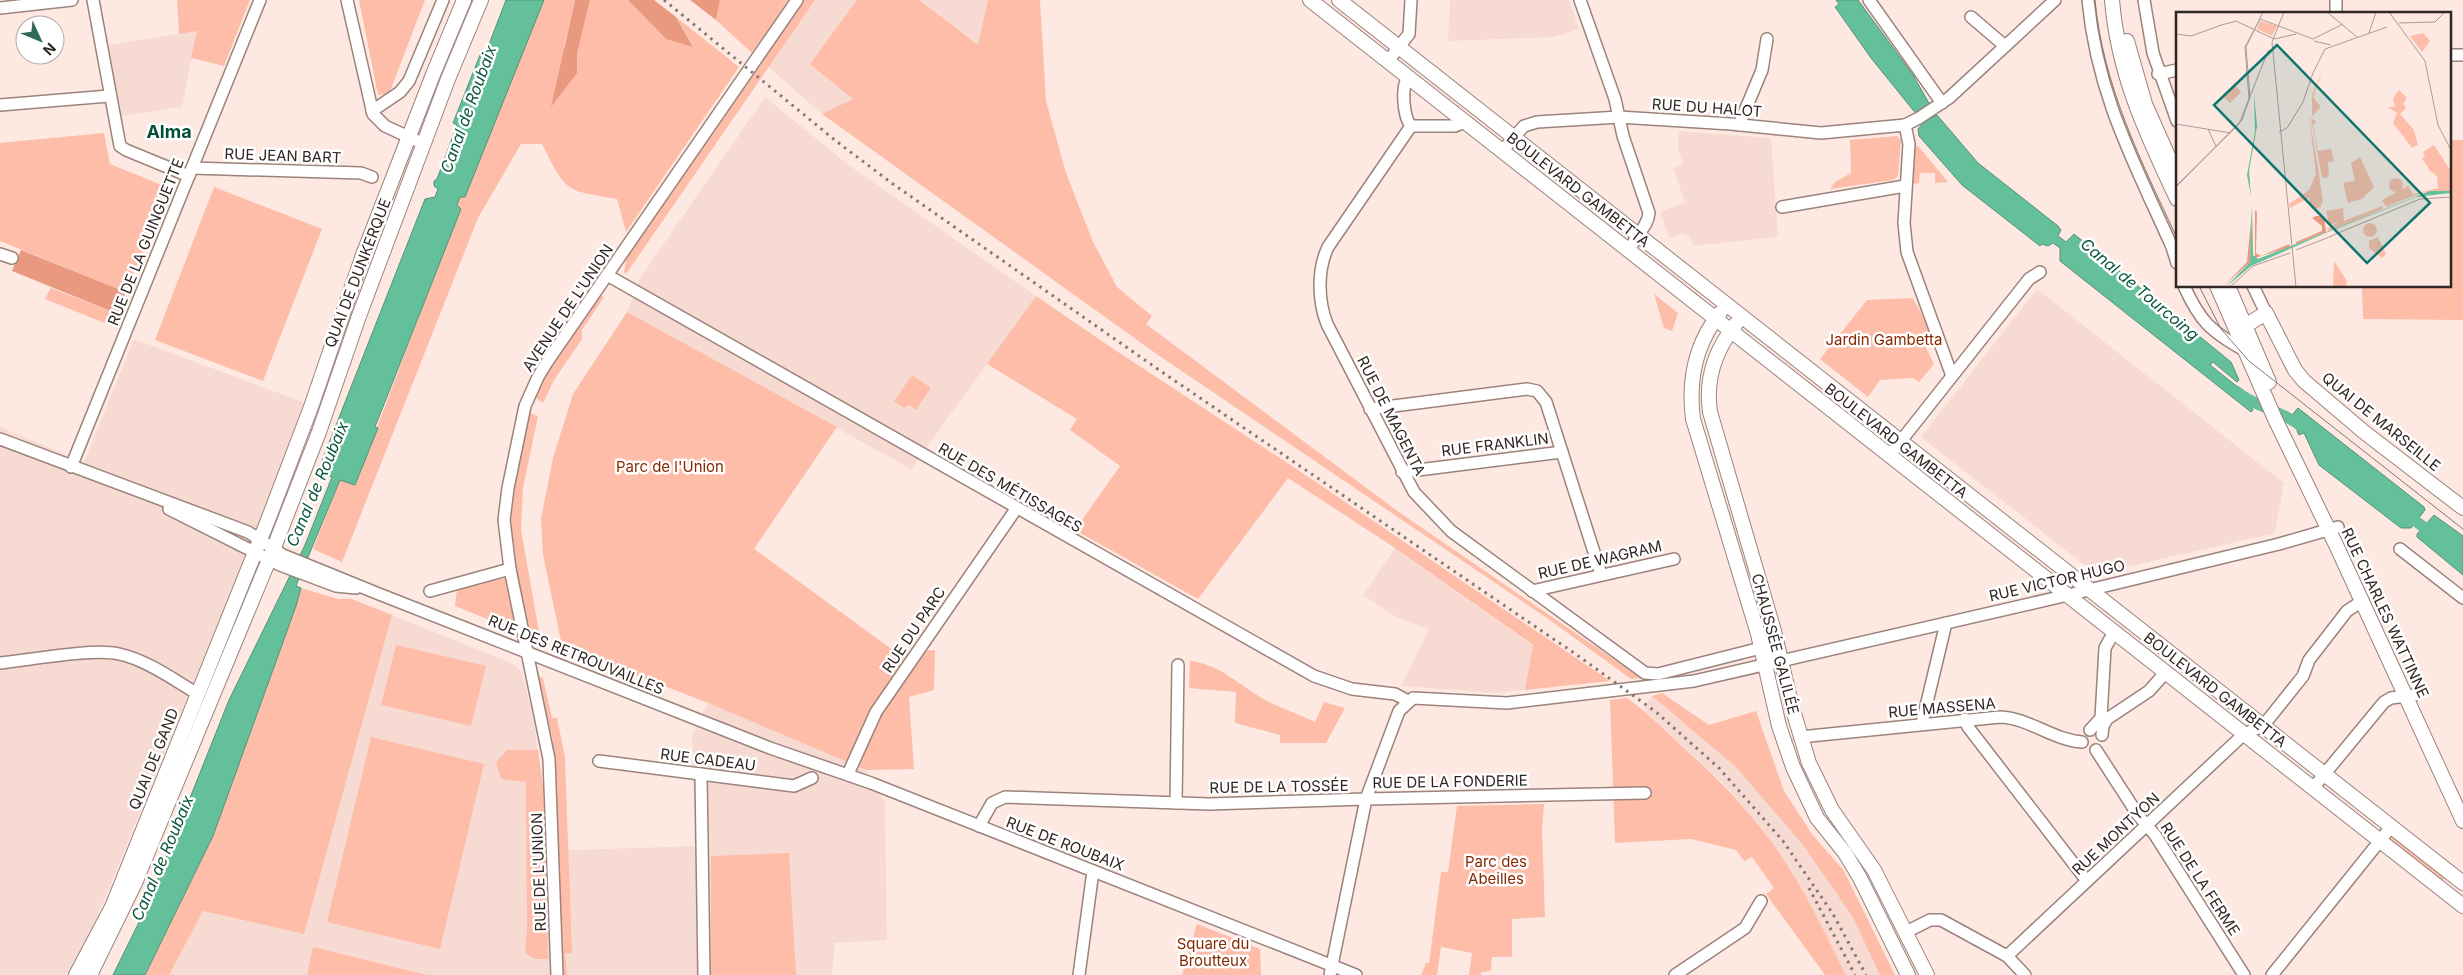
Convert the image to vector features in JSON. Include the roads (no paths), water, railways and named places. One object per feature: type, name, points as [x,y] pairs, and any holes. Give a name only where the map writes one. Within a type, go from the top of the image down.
[{"type":"main road","name":"QUAI DE DUNKERQUE","points":[[257,546],[311,407],[356,273],[408,137],[464,0]]},
{"type":"main road","name":"QUAI DE DUNKERQUE","points":[[277,557],[424,144],[482,0]]},
{"type":"main road","name":"BOULEVARD GAMBETTA","points":[[1310,0],[2313,788],[2461,900]]},
{"type":"main road","name":"BOULEVARD GAMBETTA","points":[[1339,0],[2463,883]]},
{"type":"main road","points":[[2112,0],[2118,43],[2127,81],[2146,132],[2176,197]]},
{"type":"main road","points":[[2122,0],[2128,48],[2138,83],[2176,174]]},
{"type":"main road","points":[[2217,288],[2241,328]]},
{"type":"main road","points":[[2229,288],[2241,328]]},
{"type":"main road","name":"CHAUSSÉE GALILÉE","points":[[1726,305],[1704,336],[1694,366],[1691,396],[1693,419],[1766,665],[1781,731],[1803,789],[1817,818],[1860,878],[1908,975]]},
{"type":"main road","points":[[2241,328],[2266,313]]},
{"type":"main road","name":"QUAI DE MARSEILLE","points":[[2266,313],[2298,375],[2364,432],[2463,508]]},
{"type":"main road","name":"CHAUSSÉE GALILÉE","points":[[1742,317],[1718,347],[1709,385],[1708,403],[1714,430],[1782,661],[1800,737],[1813,774],[1826,800],[1866,856],[1927,975]]},
{"type":"main road","name":"RUE CHARLES WATTINNE","points":[[2241,328],[2244,350],[2275,419],[2333,529],[2362,601],[2463,800]]},
{"type":"main road","name":"RUE CHARLES WATTINNE","points":[[2241,328],[2276,399],[2333,529],[2410,696],[2463,821]]},
{"type":"main road","name":"QUAI DE GAND","points":[[76,975],[112,907],[257,546]]},
{"type":"main road","name":"QUAI DE GAND","points":[[90,975],[128,899],[277,557]]},
{"type":"street","points":[[0,8],[72,0]]},
{"type":"street","points":[[93,0],[109,96],[122,148],[191,172]]},
{"type":"street","name":"RUE DE LA GUINGUETTE","points":[[71,467],[260,0]]},
{"type":"street","points":[[347,0],[372,111],[382,125],[424,144]]},
{"type":"street","points":[[372,111],[400,92],[409,81],[443,0]]},
{"type":"street","name":"AVENUE DE L'UNION","points":[[550,767],[510,569],[505,532],[505,504],[526,406],[542,371],[797,0]]},
{"type":"street","points":[[1388,61],[1409,34],[1411,0]]},
{"type":"street","points":[[1580,0],[1649,213],[1647,221],[1632,242],[1630,252]]},
{"type":"street","points":[[1869,0],[1942,103],[2055,0]]},
{"type":"street","points":[[2088,0],[2096,59],[2108,102],[2176,260]]},
{"type":"street","points":[[2144,0],[2158,74],[2176,119]]},
{"type":"street","points":[[1971,17],[2005,46]]},
{"type":"street","points":[[1740,125],[1762,70],[1767,39]]},
{"type":"street","points":[[2450,55],[2463,55]]},
{"type":"street","points":[[2158,74],[2176,70]]},
{"type":"street","points":[[1408,77],[1404,87],[1407,118],[1411,126],[1455,126],[1465,122]]},
{"type":"street","points":[[0,105],[109,96]]},
{"type":"street","name":"RUE DU HALOT","points":[[1502,151],[1524,126],[1532,123],[1619,117],[1740,125],[1822,133],[1905,125],[1942,103]]},
{"type":"street","points":[[1905,125],[1909,144],[1904,223],[1907,252],[1952,376]]},
{"type":"street","name":"RUE DE MAGENTA","points":[[1411,126],[1330,243],[1323,261],[1320,298],[1324,315],[1402,472],[1414,492],[1447,528],[1649,674],[1658,674],[1761,648]]},
{"type":"street","name":"RUE JEAN BART","points":[[191,172],[316,171],[361,173],[372,177]]},
{"type":"street","points":[[1782,207],[1905,186]]},
{"type":"street","points":[[0,254],[12,258]]},
{"type":"street","points":[[1889,456],[2029,279],[2040,272]]},
{"type":"street","name":"RUE DES MÉTISSAGES","points":[[607,275],[1314,676],[1352,689],[1396,694],[1408,701]]},
{"type":"street","points":[[2185,288],[2196,313],[2216,333],[2244,350]]},
{"type":"street","points":[[2254,288],[2266,313]]},
{"type":"street","points":[[2216,333],[2228,335],[2241,328]]},
{"type":"street","points":[[1370,409],[1532,389],[1544,398],[1601,574]]},
{"type":"street","name":"RUE DES RETROUVAILLES","points":[[0,439],[248,532],[257,546],[277,557],[325,577],[379,594],[762,745]]},
{"type":"street","name":"RUE FRANKLIN","points":[[1402,472],[1562,452]]},
{"type":"street","name":"RUE DU PARC","points":[[848,774],[876,712],[1016,508]]},
{"type":"street","name":"RUE VICTOR HUGO","points":[[1766,665],[2333,529]]},
{"type":"street","points":[[2400,549],[2463,598]]},
{"type":"street","name":"RUE DE WAGRAM","points":[[1532,591],[1674,559]]},
{"type":"street","points":[[430,591],[510,569]]},
{"type":"street","points":[[2244,734],[2263,726],[2303,676],[2309,660],[2347,611],[2362,601]]},
{"type":"street","points":[[1922,723],[1946,623]]},
{"type":"street","points":[[2114,632],[2104,648],[2104,690],[2101,718],[2083,735],[2082,742],[2086,749],[2096,750],[2102,744],[2103,726],[2107,719],[2152,688],[2166,672]]},
{"type":"street","points":[[1761,648],[1770,650],[1782,661]]},
{"type":"street","points":[[0,663],[94,653],[116,653],[136,660],[198,694]]},
{"type":"street","points":[[1176,803],[1178,665]]},
{"type":"street","points":[[1408,701],[1420,698],[1517,702],[1673,685],[1766,665]]},
{"type":"street","points":[[2104,690],[2106,699],[2113,704],[2120,707],[2128,705]]},
{"type":"street","points":[[2313,788],[2384,702],[2391,698],[2410,696]]},
{"type":"street","name":"RUE DE LA TOSSÉE","points":[[979,826],[989,807],[1002,797],[1176,803],[1366,799],[1399,711],[1408,701]]},
{"type":"street","name":"RUE MASSENA","points":[[1800,737],[1922,723],[2006,717],[2066,740],[2082,742]]},
{"type":"street","points":[[1965,719],[1968,727],[2087,881]]},
{"type":"street","points":[[2090,730],[2098,731],[2102,735]]},
{"type":"street","name":"RUE MONTYON","points":[[2007,956],[2148,826],[2244,734]]},
{"type":"street","name":"RUE DE ROUBAIX","points":[[762,745],[848,774],[1093,871],[1331,970],[1356,975]]},
{"type":"street","name":"RUE DE LA FERME","points":[[2096,750],[2138,815],[2148,826],[2244,975]]},
{"type":"street","name":"RUE CADEAU","points":[[599,761],[794,786],[812,778]]},
{"type":"street","name":"RUE DE L'UNION","points":[[550,767],[558,975]]},
{"type":"street","points":[[701,774],[704,975]]},
{"type":"street","name":"RUE DE LA FONDERIE","points":[[1331,970],[1366,799],[1645,793]]},
{"type":"street","points":[[2272,975],[2391,826]]},
{"type":"street","points":[[1078,975],[1093,871]]},
{"type":"street","points":[[1675,975],[1745,928],[1761,901]]},
{"type":"street","points":[[1906,932],[1930,920],[1941,920],[2007,956],[2025,975]]},
{"type":"water","name":"Canal de Roubaix","points":[[506,0],[544,0],[465,197],[460,197],[457,205],[461,209],[375,427],[378,428],[355,485],[340,480],[296,586],[301,588],[296,606],[213,836],[145,975],[113,975],[147,906],[229,700],[305,545],[332,477],[318,471],[425,199],[435,197],[438,189],[434,186],[434,181],[437,179],[457,125],[453,123],[482,50],[486,52]]},
{"type":"water","points":[[1836,0],[1858,0],[1913,75],[1930,105],[1927,112],[1931,118],[1937,115],[1978,163],[2058,226],[2061,230],[2058,236],[2066,242],[2074,234],[2231,362],[2239,380],[2237,382],[2213,362],[2210,365],[2244,392],[2253,410],[2251,412],[2060,261],[2060,248],[2053,243],[2048,246],[2042,244],[2040,246],[1962,185],[1919,136],[1918,129],[1925,121],[1913,110],[1871,58],[1835,7],[1839,4]]},
{"type":"water","points":[[2298,408],[2424,507],[2425,510],[2411,528],[2401,528],[2319,465],[2304,433],[2299,435],[2289,413],[2292,415]]},
{"type":"water","points":[[2434,515],[2463,536],[2463,575],[2417,537],[2417,534]]},
{"type":"waterway","name":"Canal de Tourcoing","points":[[2236,391],[2302,427]]},
{"type":"waterway","name":"Canal de Tourcoing","points":[[2405,513],[2434,535]]},
{"type":"tram line","points":[[2095,0],[2099,32],[2115,93],[2137,152],[2176,236]]},
{"type":"tram line","points":[[2200,288],[2221,329],[2249,361],[2463,529]]},
{"type":"railway","points":[[664,0],[836,141],[893,184],[1162,372],[1577,655],[1656,712],[1719,768],[1783,841],[1833,914],[1866,975]]},
{"type":"railway","points":[[1809,888],[1855,975]]},
{"type":"district","name":"Alma","points":[[169,132]]},
{"type":"park label","name":"Jardin Gambetta","points":[[1884,340]]},
{"type":"park label","name":"Parc de l'Union","points":[[670,467]]},
{"type":"park label","name":"Parc des Abeilles","points":[[1496,870]]},
{"type":"park label","name":"Square du Broutteux","points":[[1213,952]]}]
